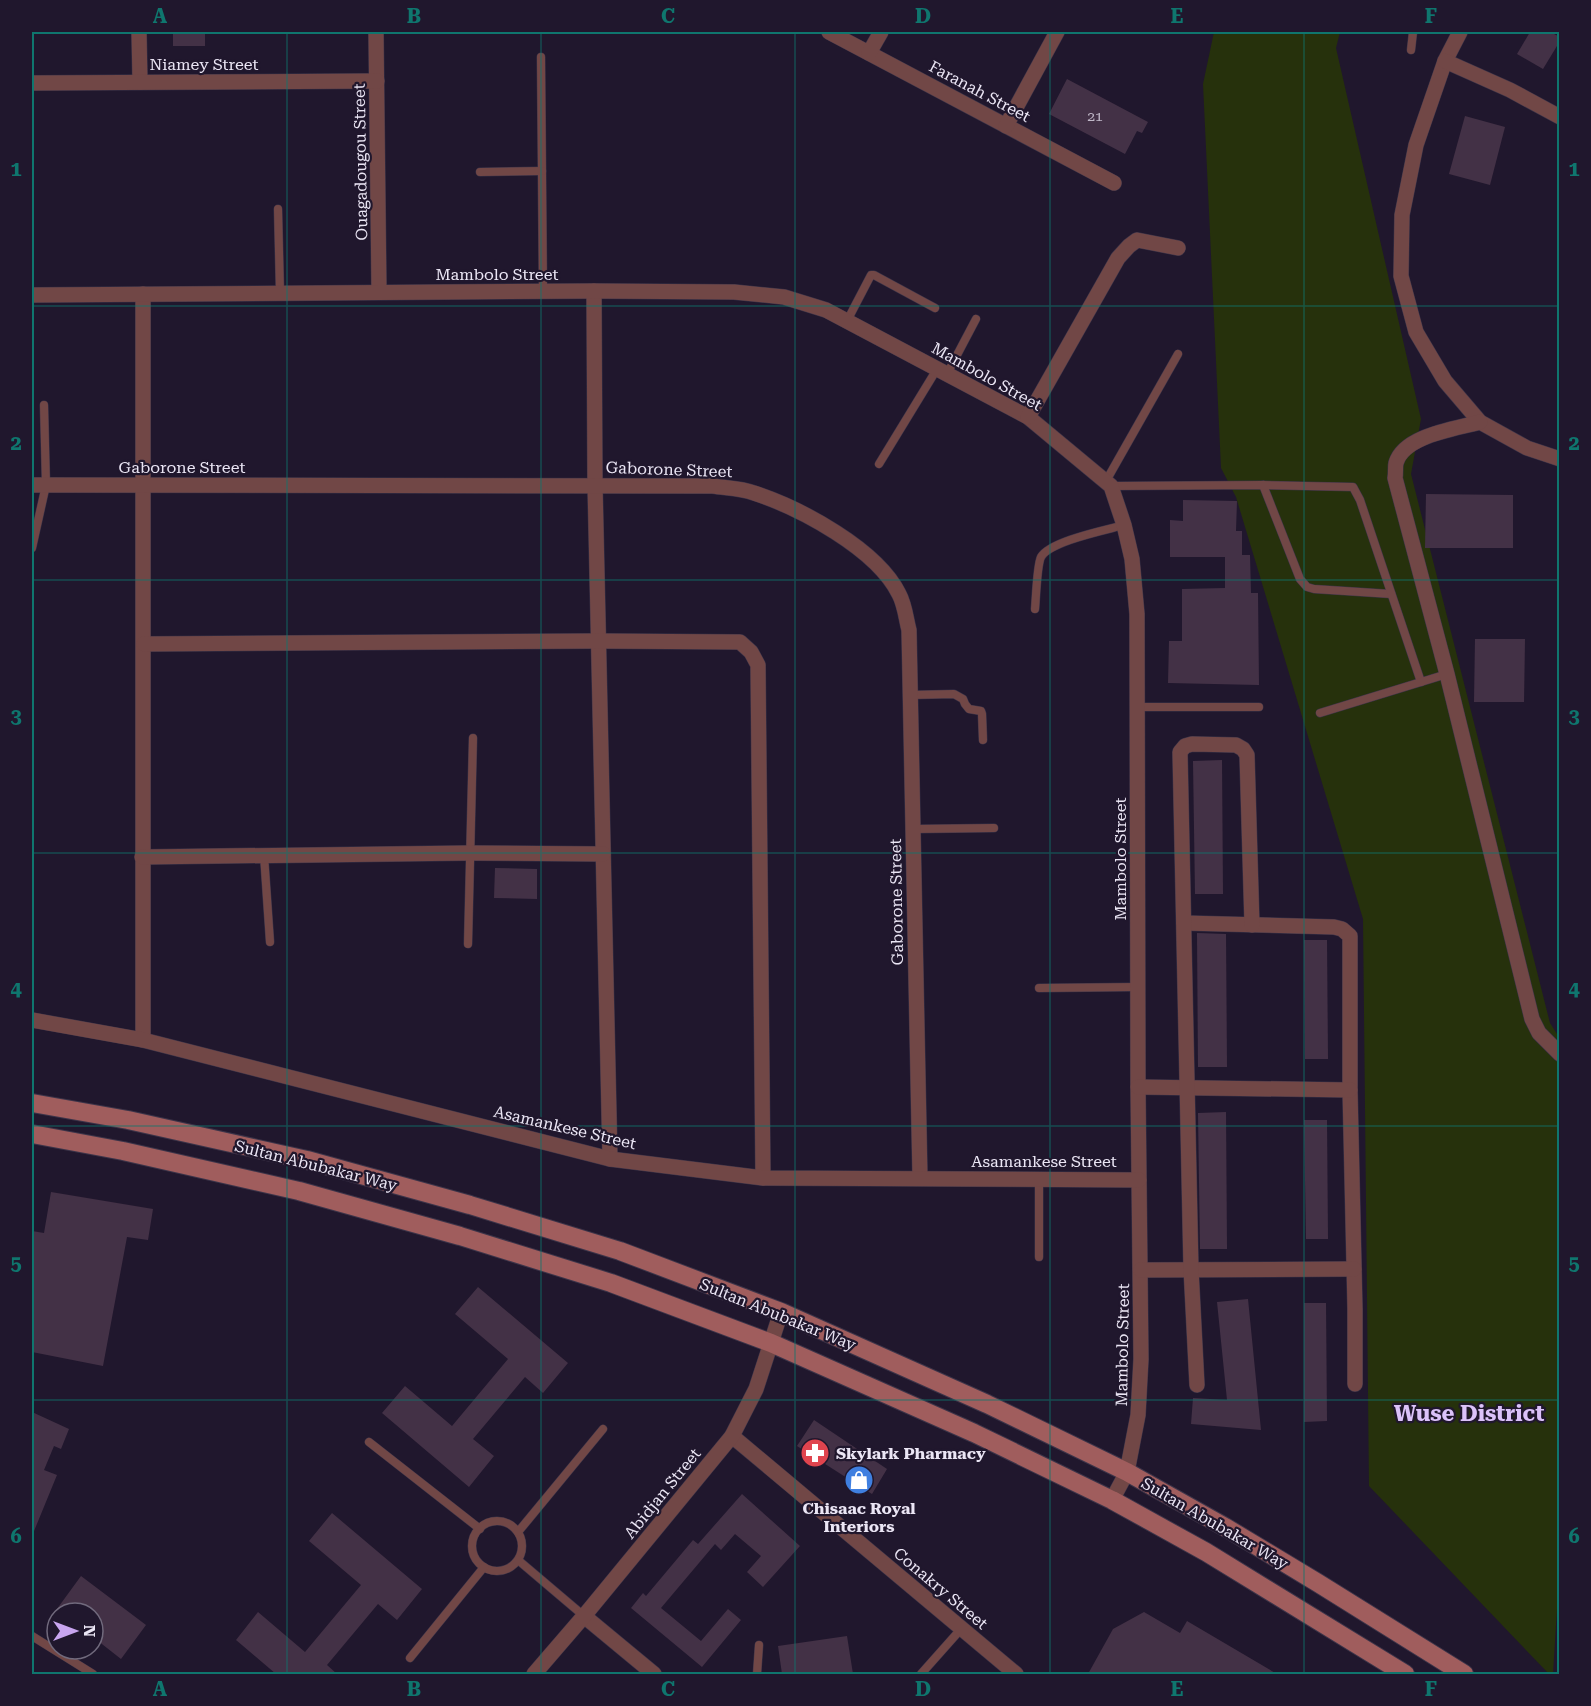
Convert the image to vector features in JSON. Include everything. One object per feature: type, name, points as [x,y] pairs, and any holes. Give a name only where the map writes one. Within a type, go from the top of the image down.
[{"type":"main road","name":"Sultan Abubakar Way","points":[[32,1103],[128,1120],[307,1160],[470,1205],[620,1251],[781,1312],[987,1404],[1127,1472],[1225,1527],[1464,1674]]},
{"type":"main road","name":"Sultan Abubakar Way","points":[[32,1134],[123,1151],[299,1191],[460,1236],[611,1283],[771,1343],[974,1433],[1112,1500],[1206,1552],[1405,1674]]},
{"type":"street","points":[[139,32],[140,82]]},
{"type":"street","name":"Ouagadougou Street","points":[[376,32],[379,292]]},
{"type":"street","name":"Faranah Street","points":[[830,32],[1114,183]]},
{"type":"street","points":[[869,53],[881,32]]},
{"type":"street","points":[[1006,126],[1057,32]]},
{"type":"street","points":[[1460,32],[1445,61],[1416,145],[1402,215],[1401,276],[1416,332],[1445,381],[1480,422],[1527,448],[1560,459]]},
{"type":"street","points":[[1445,61],[1510,90],[1560,117]]},
{"type":"street","name":"Niamey Street","points":[[32,83],[377,81]]},
{"type":"street","points":[[1028,417],[1118,258],[1137,240],[1178,248]]},
{"type":"street","points":[[594,291],[595,484],[610,1159]]},
{"type":"street","name":"Mambolo Street","points":[[32,295],[594,291],[734,292],[784,297],[826,310],[1028,417],[1108,483],[1124,525],[1132,559],[1137,614],[1138,1087],[1142,1359],[1138,1415],[1127,1472],[1112,1500]]},
{"type":"street","points":[[143,294],[143,1040]]},
{"type":"street","points":[[1480,422],[1421,439],[1410,445],[1402,452],[1396,464],[1395,478],[1447,674],[1532,1019],[1539,1034],[1560,1054]]},
{"type":"street","name":"Gaborone Street","points":[[39,485],[595,484],[712,486],[752,492],[801,513],[844,538],[880,566],[900,595],[909,630],[920,1178]]},
{"type":"street","points":[[144,644],[740,642],[751,652],[758,665],[763,1178]]},
{"type":"street","points":[[1197,1385],[1191,1269],[1180,752],[1185,746],[1192,744],[1236,745],[1247,755],[1252,925]]},
{"type":"street","points":[[142,857],[469,853],[603,854]]},
{"type":"street","points":[[1184,923],[1334,927],[1342,929],[1350,936],[1355,1384]]},
{"type":"street","name":"Asamankese Street","points":[[32,1020],[143,1040],[610,1159],[763,1178],[1139,1180]]},
{"type":"street","points":[[1138,1087],[1350,1090]]},
{"type":"street","points":[[1141,1270],[1354,1269]]},
{"type":"street","name":"Abidjan Street","points":[[534,1674],[732,1436],[756,1389],[781,1312]]},
{"type":"street","name":"Conakry Street","points":[[732,1436],[1016,1674]]},
{"type":"street","points":[[584,1616],[654,1674]]},
{"type":"lane","points":[[1411,50],[1413,32]]},
{"type":"lane","points":[[541,57],[543,292]]},
{"type":"lane","points":[[480,172],[542,171]]},
{"type":"lane","points":[[278,209],[280,293]]},
{"type":"lane","points":[[847,321],[871,276],[874,275],[935,308]]},
{"type":"lane","points":[[879,464],[976,319]]},
{"type":"lane","points":[[1178,354],[1108,483],[1353,487],[1360,500],[1421,682]]},
{"type":"lane","points":[[32,548],[44,405]]},
{"type":"lane","points":[[1263,484],[1300,579],[1307,587],[1391,594]]},
{"type":"lane","points":[[1035,609],[1041,558],[1049,549],[1063,542],[1124,525]]},
{"type":"lane","points":[[1320,713],[1447,674]]},
{"type":"lane","points":[[910,695],[960,695],[969,709],[981,711],[983,740]]},
{"type":"lane","points":[[1137,707],[1259,707]]},
{"type":"lane","points":[[468,944],[473,738]]},
{"type":"lane","points":[[913,829],[994,828]]},
{"type":"lane","points":[[264,855],[270,942]]},
{"type":"lane","points":[[1039,988],[1138,987]]},
{"type":"lane","points":[[1039,1179],[1039,1257]]},
{"type":"lane","points":[[518,1532],[603,1430]]},
{"type":"lane","points":[[369,1442],[480,1529]]},
{"type":"lane","points":[[492,1522],[502,1522],[511,1525],[518,1532],[522,1541],[522,1551],[512,1567],[502,1571],[493,1571],[477,1561],[473,1552],[473,1542],[476,1533],[483,1526],[492,1522]]},
{"type":"lane","points":[[518,1560],[584,1616]]},
{"type":"lane","points":[[410,1658],[484,1567]]},
{"type":"lane","points":[[921,1674],[961,1629]]},
{"type":"lane","points":[[32,1636],[93,1674]]},
{"type":"lane","points":[[756,1674],[759,1645]]},
{"type":"green space","points":[[1214,32],[1340,32],[1336,48],[1421,419],[1411,474],[1550,1023],[1559,1037],[1560,1560],[1553,1674],[1549,1674],[1369,1486],[1363,919],[1236,497],[1221,468],[1203,84]]},
{"type":"building","points":[[173,32],[205,32],[205,46],[173,46]]},
{"type":"building","points":[[1530,32],[1550,32],[1560,37],[1560,41],[1543,69],[1517,54]]},
{"type":"building","points":[[1067,79],[1148,122],[1142,133],[1137,131],[1125,154],[1049,114]]},
{"type":"building","points":[[1465,116],[1505,127],[1490,185],[1449,174]]},
{"type":"building","points":[[1426,494],[1513,495],[1513,548],[1425,548]]},
{"type":"building","points":[[1183,500],[1237,501],[1236,531],[1242,531],[1242,555],[1250,555],[1251,593],[1258,593],[1259,685],[1168,683],[1169,641],[1182,641],[1182,589],[1225,588],[1225,557],[1170,557],[1170,520],[1183,521]]},
{"type":"building","points":[[1475,639],[1525,639],[1524,702],[1474,702]]},
{"type":"building","points":[[1222,760],[1223,894],[1195,894],[1193,761]]},
{"type":"building","points":[[495,868],[537,869],[537,899],[494,898]]},
{"type":"building","points":[[1197,933],[1226,934],[1227,1067],[1198,1067]]},
{"type":"building","points":[[1304,940],[1327,940],[1328,1059],[1305,1059]]},
{"type":"building","points":[[1226,1112],[1227,1249],[1200,1249],[1198,1113]]},
{"type":"building","points":[[1304,1120],[1327,1120],[1328,1239],[1306,1239]]},
{"type":"building","points":[[51,1192],[153,1209],[148,1240],[127,1237],[103,1366],[32,1352],[32,1231],[44,1233]]},
{"type":"building","points":[[478,1287],[568,1363],[543,1393],[525,1377],[473,1439],[494,1456],[469,1487],[382,1413],[405,1386],[452,1426],[508,1359],[455,1314]]},
{"type":"building","points":[[1248,1299],[1261,1430],[1191,1424],[1193,1398],[1227,1400],[1217,1302]]},
{"type":"building","points":[[1304,1303],[1326,1303],[1327,1421],[1304,1422]]},
{"type":"building","points":[[32,1412],[69,1429],[61,1449],[54,1446],[44,1470],[57,1475],[32,1536]]},
{"type":"building","points":[[814,1420],[887,1469],[872,1494],[797,1446]]},
{"type":"building","points":[[742,1494],[800,1546],[763,1587],[747,1572],[761,1556],[735,1534],[721,1550],[715,1544],[661,1608],[701,1641],[728,1609],[741,1620],[702,1667],[631,1608],[643,1593],[646,1596],[693,1540],[698,1544]]},
{"type":"building","points":[[332,1513],[422,1589],[397,1620],[378,1604],[327,1665],[337,1674],[276,1674],[236,1640],[258,1612],[305,1652],[361,1585],[309,1541]]},
{"type":"building","points":[[81,1576],[146,1625],[121,1659],[105,1646],[105,1601],[63,1601]]},
{"type":"building","points":[[1144,1612],[1180,1633],[1187,1621],[1277,1674],[1088,1674],[1113,1629]]},
{"type":"building","points":[[847,1636],[853,1674],[782,1674],[778,1646]]},
{"type":"place","name":"Skylark Pharmacy","points":[[815,1453]]},
{"type":"place","name":"Chisaac Royal Interiors","points":[[859,1480]]},
{"type":"district","name":"Wuse District","points":[[1469,1413]]}]
